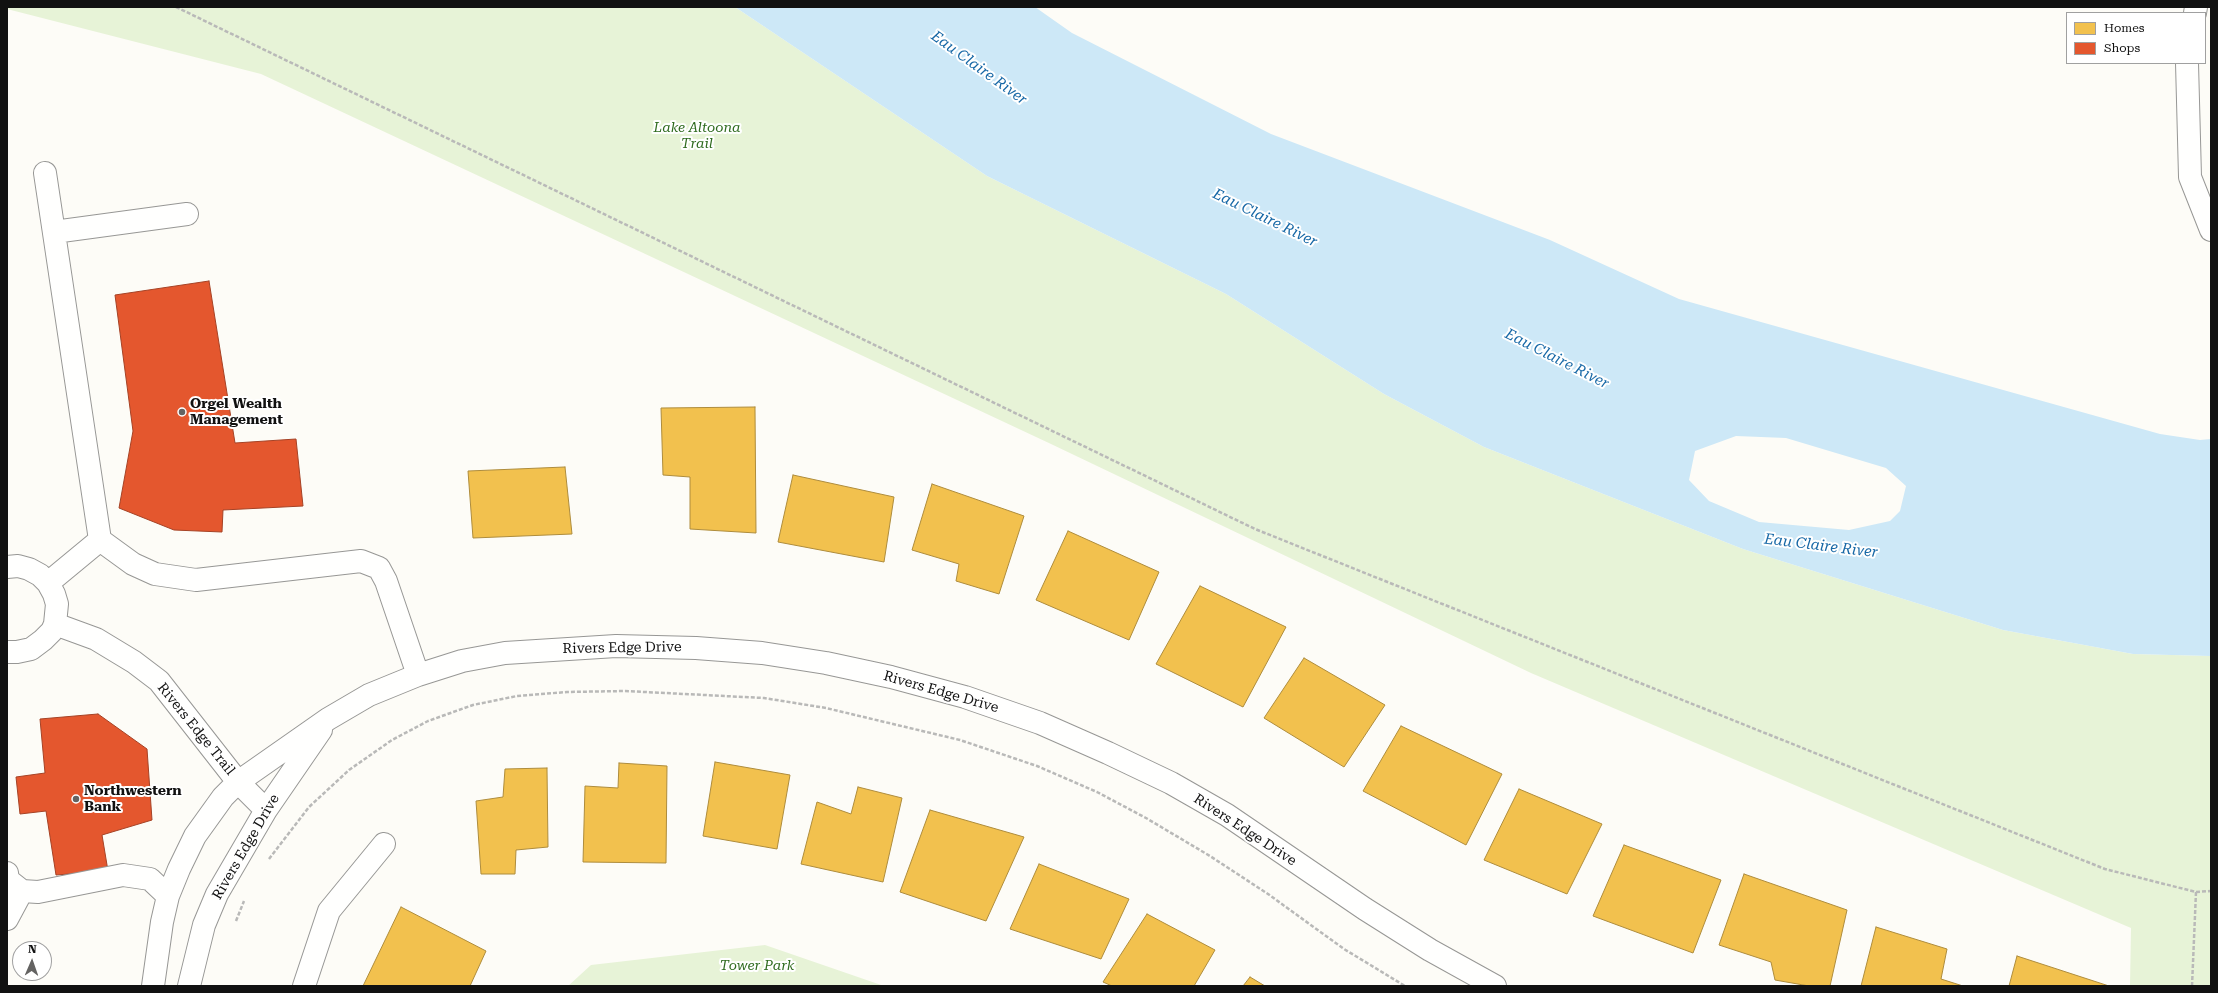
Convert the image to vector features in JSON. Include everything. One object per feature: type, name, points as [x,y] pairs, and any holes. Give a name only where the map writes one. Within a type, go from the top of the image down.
[{"type":"street","points":[[2186,64],[2190,177],[2211,230]]},
{"type":"street","points":[[45,173],[100,540],[133,564],[155,574],[196,580],[361,562],[379,568],[386,581],[418,675]]},
{"type":"street","points":[[54,232],[187,214]]},
{"type":"street","points":[[48,583],[100,540]]},
{"type":"street","points":[[7,567],[18,566],[29,569],[48,583],[54,594],[56,604],[55,624],[52,631],[44,640],[31,649],[17,652],[7,652]]},
{"type":"street","name":"Rivers Edge Trail","points":[[55,624],[96,639],[134,662],[158,681],[238,782],[266,810]]},
{"type":"street","name":"Rivers Edge Drive","points":[[153,986],[168,896],[195,836],[224,797],[238,782],[328,719],[369,695],[418,675],[462,662],[505,653],[616,646],[696,648],[762,653],[826,663],[891,677],[965,696],[1040,723],[1108,752],[1171,783],[1227,815],[1302,867],[1417,942],[1495,986]]},
{"type":"street","name":"Rivers Edge Drive","points":[[189,986],[204,925],[217,894],[266,810],[328,719]]},
{"type":"street","points":[[304,986],[329,910],[384,844]]},
{"type":"street","points":[[7,873],[8,880],[22,891],[38,892],[123,875],[150,878],[168,896]]},
{"type":"street","points":[[7,919],[22,891]]},
{"type":"path","points":[[176,7],[1255,529],[2105,869],[2196,892],[2211,891]]},
{"type":"path","points":[[268,861],[310,807],[349,770],[392,740],[428,721],[473,705],[517,696],[567,692],[625,691],[764,698],[826,708],[960,740],[1037,766],[1097,792],[1146,818],[1210,856],[1268,894],[1344,949],[1405,986]]},
{"type":"path","points":[[2192,986],[2196,892]]},
{"type":"path","points":[[233,927],[245,899]]},
{"type":"green space","name":"Lake Altoona Trail","points":[[7,7],[735,7],[987,176],[1226,294],[1384,394],[1484,447],[1743,549],[2003,630],[2133,654],[2211,656],[2211,986],[2130,986],[2131,928],[1531,673],[1051,444],[261,74],[7,9]]},
{"type":"green space","name":"Tower Park","points":[[765,945],[884,986],[568,986],[591,965]]},
{"type":"water","name":"Eau Claire River","points":[[735,7],[1035,7],[1072,33],[1271,134],[1550,240],[1679,299],[2160,434],[2200,440],[2211,439],[2211,656],[2133,654],[2003,630],[1743,549],[1484,447],[1384,394],[1226,294],[987,176]],"holes":[[[1736,436],[1786,438],[1886,468],[1906,486],[1900,511],[1890,521],[1849,530],[1759,522],[1709,501],[1689,480],[1695,451]]]},
{"type":"building: Homes","points":[[755,407],[756,533],[690,529],[690,477],[663,475],[661,408]]},
{"type":"building: Homes","points":[[565,467],[572,534],[473,538],[468,471]]},
{"type":"building: Homes","points":[[793,475],[894,497],[884,562],[778,542]]},
{"type":"building: Homes","points":[[932,484],[1024,516],[999,594],[956,581],[959,564],[912,550]]},
{"type":"building: Homes","points":[[1068,531],[1159,572],[1129,640],[1036,600]]},
{"type":"building: Homes","points":[[1200,586],[1286,627],[1243,707],[1156,664]]},
{"type":"building: Homes","points":[[1304,658],[1385,705],[1344,767],[1264,718]]},
{"type":"building: Homes","points":[[1401,726],[1502,774],[1466,845],[1363,791]]},
{"type":"building: Homes","points":[[715,762],[790,775],[777,849],[703,836]]},
{"type":"building: Homes","points":[[619,763],[667,766],[666,863],[583,862],[585,786],[618,788]]},
{"type":"building: Homes","points":[[547,768],[548,847],[516,850],[515,874],[481,874],[476,801],[503,797],[505,769]]},
{"type":"building: Homes","points":[[858,787],[902,798],[883,882],[801,864],[817,802],[851,814]]},
{"type":"building: Homes","points":[[1519,789],[1602,824],[1567,894],[1484,860]]},
{"type":"building: Homes","points":[[930,810],[1024,837],[986,921],[900,892]]},
{"type":"building: Homes","points":[[1624,845],[1721,880],[1693,953],[1593,916]]},
{"type":"building: Homes","points":[[1039,864],[1129,899],[1101,959],[1010,929]]},
{"type":"building: Homes","points":[[1744,874],[1847,910],[1830,986],[1809,986],[1775,980],[1771,962],[1719,945]]},
{"type":"building: Homes","points":[[401,907],[486,951],[470,986],[363,986]]},
{"type":"building: Homes","points":[[1147,914],[1215,950],[1194,986],[1112,986],[1103,982]]},
{"type":"building: Homes","points":[[1876,927],[1947,949],[1941,979],[1963,986],[1861,986]]},
{"type":"building: Homes","points":[[2017,956],[2109,986],[2009,986]]},
{"type":"building: Homes","points":[[1250,977],[1265,986],[1243,986]]},
{"type":"building: Shops","points":[[209,281],[235,443],[296,439],[303,506],[223,510],[222,532],[174,530],[119,508],[133,431],[115,295]]},
{"type":"building: Shops","points":[[98,714],[147,749],[152,820],[102,835],[108,871],[56,875],[46,811],[20,814],[16,777],[45,773],[40,719]]},
{"type":"place","name":"Orgel Wealth Management","points":[[182,412]]},
{"type":"place","name":"Northwestern Bank","points":[[76,799]]}]
